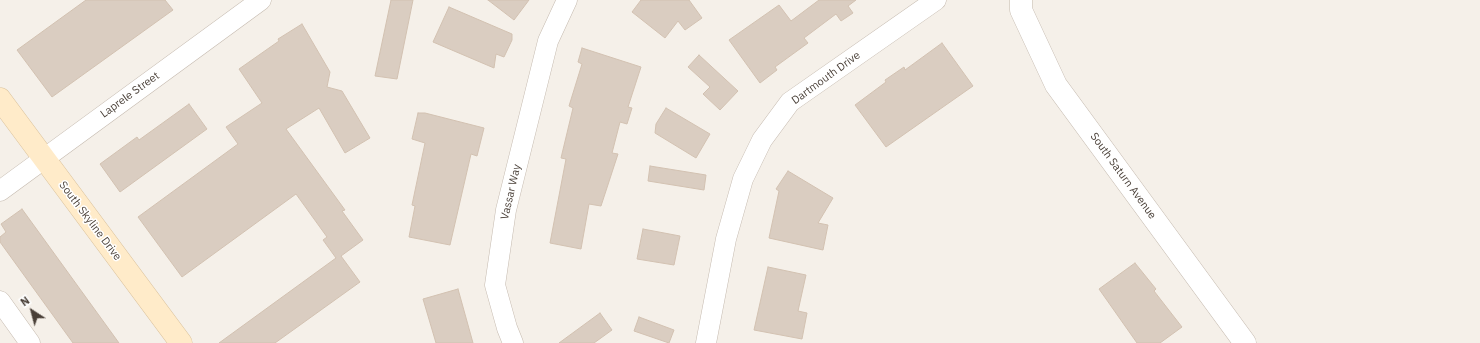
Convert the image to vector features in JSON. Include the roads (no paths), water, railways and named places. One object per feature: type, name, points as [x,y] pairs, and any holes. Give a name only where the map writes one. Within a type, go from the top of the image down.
[{"type":"main road","name":"South Skyline Drive","points":[[0,99],[181,343]]},
{"type":"street","name":"Laprele Street","points":[[0,191],[261,0]]},
{"type":"street","name":"Vassar Way","points":[[513,343],[507,328],[495,285],[506,210],[548,41],[566,0]]},
{"type":"street","name":"Dartmouth Drive","points":[[706,343],[726,239],[743,179],[762,140],[790,102],[936,0]]},
{"type":"street","name":"South Saturn Avenue","points":[[1021,0],[1021,10],[1056,85],[1245,343]]},
{"type":"street","points":[[0,301],[30,343]]}]
